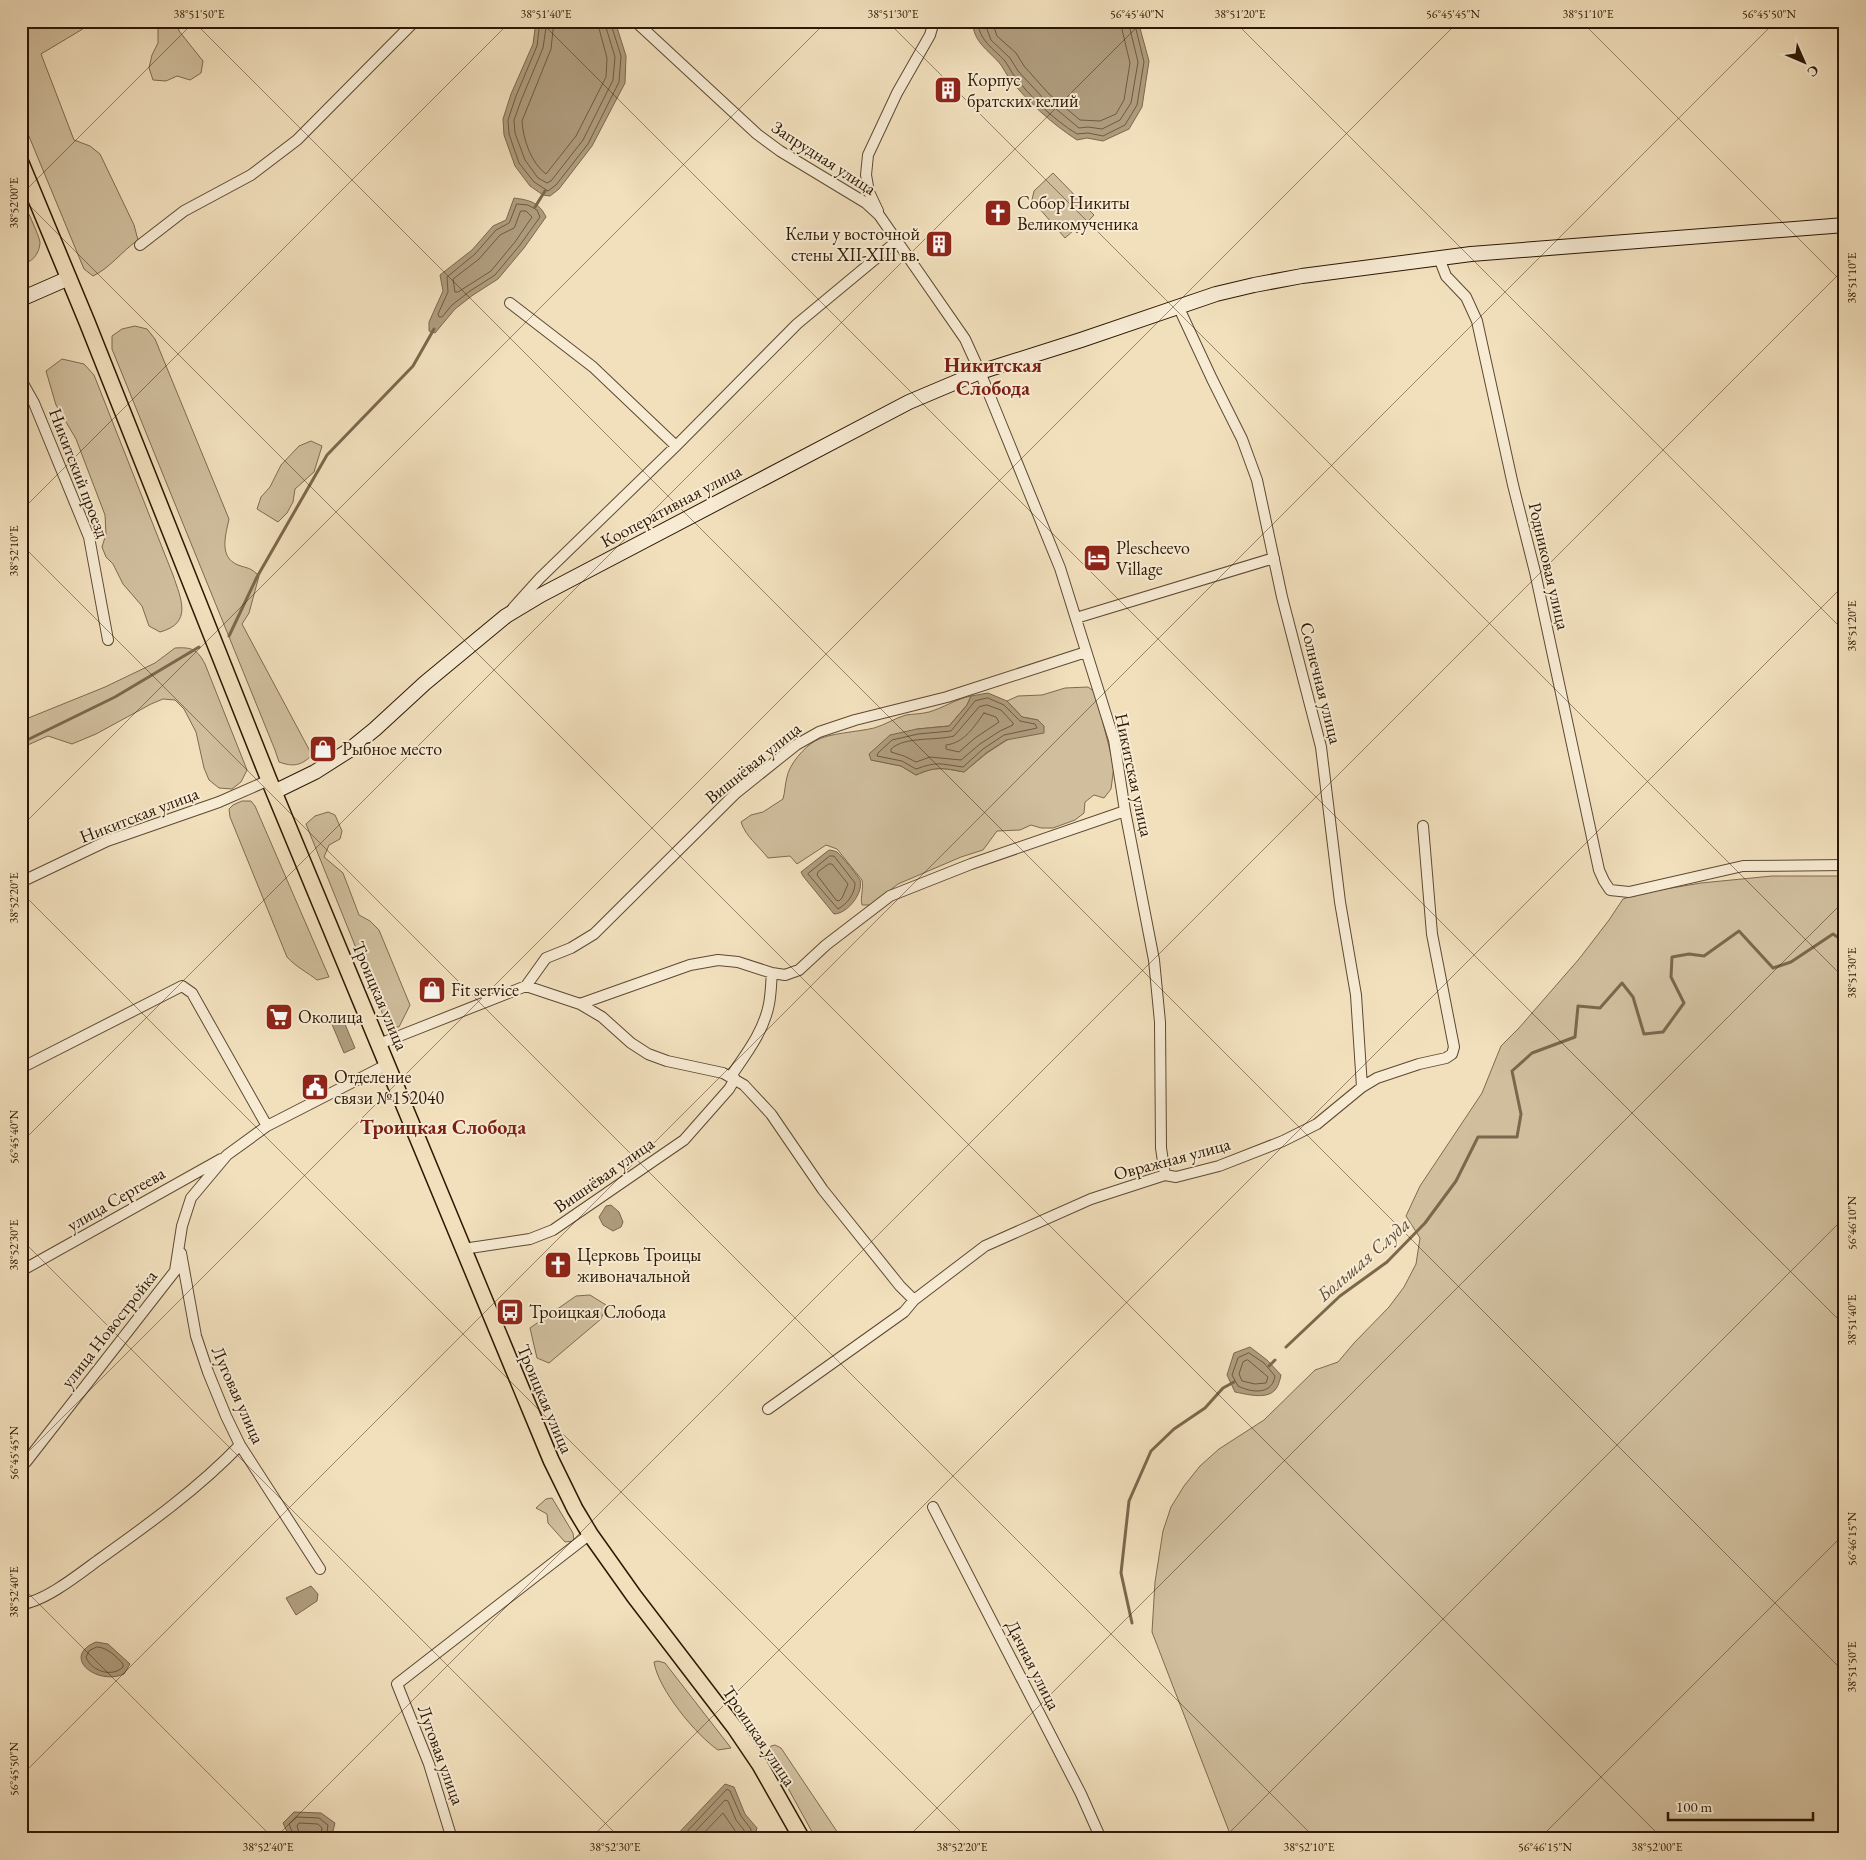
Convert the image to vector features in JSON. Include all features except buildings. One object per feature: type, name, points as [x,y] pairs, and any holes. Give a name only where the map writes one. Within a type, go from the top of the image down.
[{"type":"main road","name":"Троицкая улица","points":[[21,163],[69,278],[272,786],[551,1460],[575,1509],[590,1534],[760,1765],[802,1839]]},
{"type":"street","points":[[140,245],[184,211],[251,175],[297,140],[415,21]]},
{"type":"street","name":"Запрудная улица","points":[[634,21],[758,134],[780,151],[866,203],[879,215],[965,339],[980,372]]},
{"type":"street","points":[[879,215],[869,192],[866,175],[868,155],[897,93],[930,35],[934,21]]},
{"type":"street","name":"Кооперативная улица","points":[[272,786],[315,772],[348,751],[425,683],[506,616],[541,595],[909,402],[980,372],[1216,294],[1302,276],[1471,254],[1845,224]]},
{"type":"street","points":[[506,616],[540,578],[676,446],[797,324],[897,240]]},
{"type":"street","name":"Родниковая улица","points":[[1439,258],[1446,276],[1466,297],[1477,322],[1513,485],[1535,572],[1599,870],[1610,890],[1630,892],[1743,866],[1845,865]]},
{"type":"street","points":[[21,298],[69,278]]},
{"type":"street","points":[[510,303],[593,367],[676,446]]},
{"type":"street","name":"Солнечная улица","points":[[1178,306],[1242,440],[1256,480],[1282,597],[1321,747],[1340,902],[1356,995],[1362,1087]]},
{"type":"street","name":"Никитская улица","points":[[980,372],[1060,568],[1114,740],[1125,811],[1154,960],[1160,1022],[1161,1148],[1165,1175]]},
{"type":"street","name":"Никитский проезд","points":[[21,380],[34,403],[89,537],[108,640]]},
{"type":"street","points":[[1076,618],[1274,558]]},
{"type":"street","name":"Вишнёвая улица","points":[[526,986],[546,958],[571,948],[594,934],[736,793],[796,745],[819,732],[855,720],[947,697],[1086,652]]},
{"type":"street","name":"Никитская улица","points":[[21,882],[107,842],[219,802],[272,786]]},
{"type":"street","points":[[580,1004],[674,971],[718,960],[738,962],[772,973],[785,975],[799,970],[826,945],[890,896],[972,864],[1125,811]]},
{"type":"street","name":"Овражная улица","points":[[768,1409],[904,1312],[914,1300],[985,1246],[1091,1199],[1165,1175],[1176,1177],[1219,1166],[1283,1141],[1317,1124],[1362,1087],[1377,1078],[1419,1064],[1446,1058],[1452,1054],[1454,1047],[1432,934],[1423,826]]},
{"type":"street","name":"Вишнёвая улица","points":[[463,1249],[530,1239],[553,1230],[684,1140],[729,1089],[733,1078],[765,1020],[770,1003],[772,973]]},
{"type":"street","points":[[21,1068],[182,986],[192,993],[267,1126]]},
{"type":"street","points":[[380,1044],[526,986],[580,1004],[602,1017],[631,1043],[648,1054],[667,1062],[733,1078],[757,1098],[771,1114],[823,1190],[900,1286],[914,1300]]},
{"type":"street","name":"улица Новостройка","points":[[21,1465],[26,1462],[175,1271],[182,1226],[191,1198],[227,1156],[267,1126],[388,1064]]},
{"type":"street","name":"улица Сергеева","points":[[21,1271],[227,1156]]},
{"type":"street","name":"Луговая улица","points":[[179,1244],[196,1336],[208,1372],[240,1445],[320,1569]]},
{"type":"street","points":[[21,1604],[35,1602],[142,1529],[226,1460],[240,1445]]},
{"type":"street","name":"Дачная улица","points":[[933,1507],[1077,1785],[1101,1839]]},
{"type":"street","name":"Луговая улица","points":[[452,1839],[429,1764],[397,1684],[590,1534]]},
{"type":"shaded area","points":[[21,21],[96,21],[41,54],[74,140],[90,146],[100,154],[134,225],[138,240],[105,269],[93,276],[84,269],[21,117]]},
{"type":"shaded area","points":[[158,21],[177,21],[179,31],[203,61],[201,73],[190,80],[177,76],[166,81],[153,80],[149,68],[152,55],[158,43]]},
{"type":"shaded area","points":[[1053,173],[1094,215],[1077,233],[1074,230],[1065,238],[1032,200],[1034,191]]},
{"type":"shaded area","points":[[21,197],[40,242],[39,250],[29,262],[21,262]]},
{"type":"shaded area","points":[[135,326],[147,329],[155,339],[229,519],[225,538],[228,557],[238,565],[251,570],[259,576],[249,613],[242,624],[312,755],[300,763],[289,765],[279,762],[112,349],[112,336],[122,329]]},
{"type":"shaded area","points":[[62,359],[84,364],[94,375],[173,575],[181,601],[181,616],[177,623],[160,632],[149,626],[142,606],[123,584],[102,547],[106,534],[105,515],[76,439],[56,405],[46,371]]},
{"type":"shaded area","points":[[311,441],[322,446],[314,472],[295,489],[293,502],[287,513],[278,522],[257,509],[261,497],[270,487],[281,465],[299,446]]},
{"type":"shaded area","points":[[175,648],[193,650],[205,664],[247,770],[241,782],[232,789],[219,788],[209,780],[204,768],[196,732],[184,709],[175,700],[163,699],[151,704],[96,734],[72,744],[48,736],[21,748],[21,721],[105,687],[155,663]]},
{"type":"shaded area","points":[[1088,687],[1095,692],[1114,766],[1111,789],[1104,798],[1094,795],[1085,802],[1084,813],[1075,820],[1053,828],[1041,828],[1031,825],[1020,830],[997,831],[983,850],[961,857],[898,884],[871,905],[862,905],[862,880],[837,849],[826,845],[797,864],[790,856],[768,858],[749,837],[741,822],[751,815],[763,812],[783,799],[788,772],[794,762],[806,747],[821,738],[874,728],[902,716],[929,712],[971,696],[967,705],[949,726],[917,729],[871,760],[901,766],[916,775],[929,770],[940,769],[964,772],[987,753],[1038,720],[1022,717],[1007,701],[1018,696],[1042,695],[1065,688]]},
{"type":"shaded area","points":[[242,801],[251,801],[255,806],[329,977],[317,980],[287,957],[230,817],[229,809]]},
{"type":"shaded area","points":[[328,812],[335,815],[342,831],[340,839],[329,845],[324,857],[343,873],[359,915],[370,921],[379,930],[410,1005],[399,1027],[391,1027],[383,1015],[306,824],[315,816]]},
{"type":"shaded area","points":[[1772,876],[1845,876],[1845,1839],[1232,1839],[1152,1632],[1155,1582],[1163,1531],[1171,1507],[1184,1486],[1200,1466],[1219,1449],[1264,1420],[1315,1370],[1338,1362],[1389,1307],[1404,1287],[1416,1264],[1420,1238],[1406,1216],[1420,1186],[1482,1093],[1501,1046],[1579,959],[1623,899],[1642,893],[1701,883]]},
{"type":"shaded area","points":[[590,1295],[606,1305],[601,1319],[549,1363],[537,1358],[530,1328],[576,1296]]},
{"type":"shaded area","points":[[552,1498],[573,1533],[574,1541],[565,1542],[548,1523],[547,1514],[536,1508],[546,1499]]},
{"type":"shaded area","points":[[654,1662],[665,1663],[731,1748],[718,1750],[689,1723],[670,1698],[657,1673]]},
{"type":"shaded area","points":[[775,1745],[781,1748],[842,1839],[816,1839],[778,1770],[778,1762],[771,1757],[769,1750],[771,1746]]},
{"type":"water","points":[[536,21],[615,21],[626,56],[625,83],[592,146],[559,189],[550,196],[543,195],[530,186],[515,166],[504,135],[503,119],[511,94],[533,44]]},
{"type":"water","points":[[973,21],[1138,21],[1149,61],[1142,107],[1129,129],[1103,141],[1087,138],[1077,140],[1068,134],[1040,112],[1016,87],[1001,65],[982,46],[975,35]]},
{"type":"water","points":[[514,198],[537,205],[546,217],[524,248],[498,279],[455,309],[435,333],[429,331],[429,322],[443,291],[440,275],[472,250],[493,226],[506,220]]},
{"type":"water","points":[[988,693],[1007,701],[1022,717],[1038,720],[1044,726],[1044,733],[1006,740],[986,753],[964,772],[940,769],[929,770],[916,775],[901,766],[871,760],[869,754],[890,735],[917,729],[949,726],[967,705],[971,696]]},
{"type":"water","points":[[829,850],[837,852],[842,857],[859,878],[861,885],[857,896],[849,907],[844,911],[834,914],[801,872]]},
{"type":"water","points":[[342,1017],[355,1048],[344,1053],[331,1022]]},
{"type":"water","points":[[611,1205],[619,1212],[623,1222],[621,1227],[613,1231],[603,1225],[599,1217],[606,1206]]},
{"type":"water","points":[[1250,1347],[1267,1360],[1281,1375],[1275,1390],[1266,1395],[1256,1396],[1235,1392],[1227,1375],[1234,1353]]},
{"type":"water","points":[[311,1586],[318,1594],[317,1601],[296,1615],[286,1598]]},
{"type":"water","points":[[96,1642],[108,1644],[130,1664],[124,1674],[114,1677],[103,1676],[86,1668],[82,1662],[81,1655],[86,1648]]},
{"type":"water","points":[[725,1784],[734,1787],[745,1814],[757,1828],[754,1839],[673,1839]]},
{"type":"water","points":[[294,1812],[321,1813],[335,1823],[331,1839],[293,1839],[289,1836],[283,1823]]},
{"type":"waterway","points":[[535,207],[545,191]]},
{"type":"waterway","points":[[229,636],[257,577],[327,455],[413,366],[434,329]]},
{"type":"waterway","points":[[21,743],[115,697],[199,647]]},
{"type":"waterway","name":"Большая Слуда","points":[[1286,1347],[1340,1296],[1387,1262],[1425,1223],[1456,1181],[1478,1137],[1517,1137],[1521,1114],[1512,1071],[1532,1053],[1575,1037],[1578,1006],[1600,1008],[1622,983],[1633,997],[1644,1034],[1663,1032],[1684,1003],[1671,977],[1672,957],[1689,954],[1704,956],[1739,931],[1773,968],[1791,962],[1833,934],[1845,942]]},
{"type":"waterway","name":"Большая Слуда","points":[[1269,1366],[1275,1360]]},
{"type":"waterway","name":"Большая Слуда","points":[[1132,1623],[1121,1573],[1129,1501],[1151,1451],[1174,1429],[1205,1408],[1223,1388],[1234,1382]]},
{"type":"place","name":"Корпус братских келий","points":[[948,90]]},
{"type":"place","name":"Собор Никиты Великомученика","points":[[998,213]]},
{"type":"place","name":"Кельи у восточной стены XII-XIII вв.","points":[[939,244]]},
{"type":"place","name":"Plescheevo Village","points":[[1097,558]]},
{"type":"place","name":"Рыбное место","points":[[323,749]]},
{"type":"place","name":"Fit service","points":[[432,990]]},
{"type":"place","name":"Околица","points":[[279,1017]]},
{"type":"place","name":"Отделение связи №152040","points":[[315,1087]]},
{"type":"place","name":"Церковь Троицы живоначальной","points":[[558,1265]]},
{"type":"place","name":"Троицкая Слобода","points":[[510,1312]]},
{"type":"district","name":"Никитская Слобода","points":[[993,376]]},
{"type":"district","name":"Троицкая Слобода","points":[[443,1127]]}]
